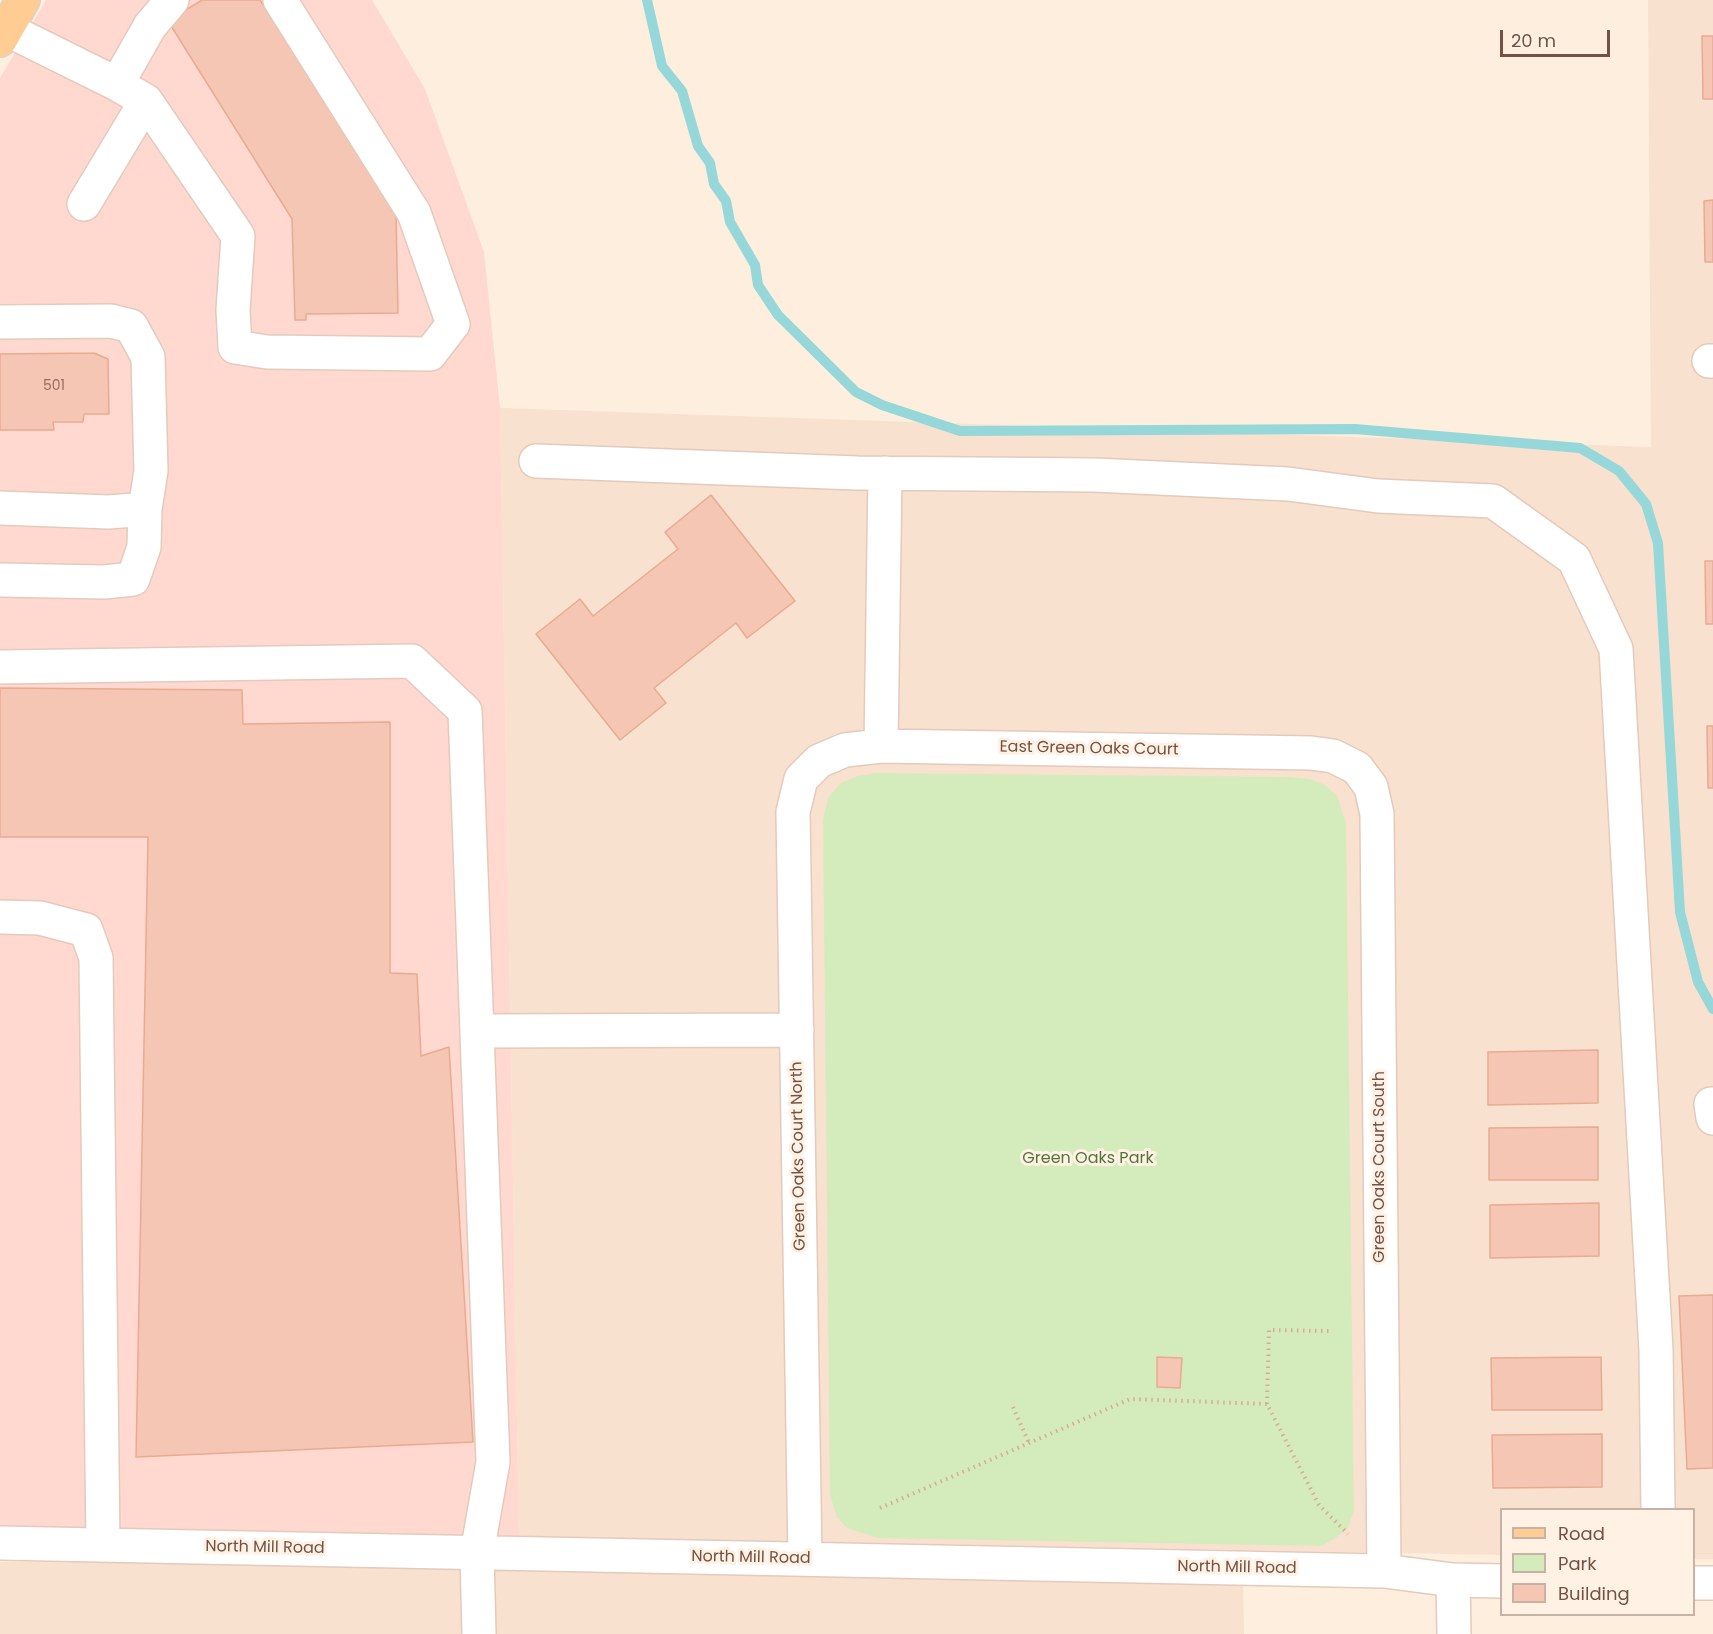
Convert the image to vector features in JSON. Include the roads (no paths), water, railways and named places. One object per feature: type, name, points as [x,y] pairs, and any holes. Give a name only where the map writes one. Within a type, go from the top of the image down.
[{"type":"main road","points":[[2,32],[23,0]]},
{"type":"street","points":[[117,84],[150,26],[172,0]]},
{"type":"street","points":[[2,32],[117,84],[146,101],[238,236],[233,310],[235,347],[267,352],[430,354],[453,324],[414,213],[280,0]]},
{"type":"street","points":[[84,204],[146,101]]},
{"type":"street","points":[[0,322],[111,321],[131,326],[148,357],[151,471],[144,548],[133,579],[104,582],[0,580]]},
{"type":"street","points":[[536,461],[885,473],[1094,475],[1288,484],[1378,496],[1494,501],[1574,559],[1616,649],[1656,1350],[1658,1508]]},
{"type":"street","points":[[881,746],[885,473]]},
{"type":"street","points":[[0,508],[109,512],[146,509]]},
{"type":"street","points":[[0,667],[412,661],[465,711],[493,1462],[477,1553],[479,1634]]},
{"type":"street","name":"East Green Oaks Court","points":[[819,761],[844,750],[881,746],[1311,753],[1333,756],[1358,768]]},
{"type":"street","name":"Green Oaks Court North","points":[[805,1560],[793,812],[801,779],[819,761]]},
{"type":"street","name":"Green Oaks Court South","points":[[1358,768],[1371,787],[1377,814],[1384,1571]]},
{"type":"street","points":[[0,917],[40,918],[86,930],[96,958],[103,1545]]},
{"type":"street","points":[[477,1031],[797,1030]]},
{"type":"street","name":"North Mill Road","points":[[0,1543],[1384,1571],[1453,1580],[1500,1581]]},
{"type":"street","points":[[1453,1580],[1454,1634]]},
{"type":"street","points":[[1695,1583],[1713,1583]]},
{"type":"waterway","points":[[647,0],[662,66],[682,91],[698,146],[710,163],[714,184],[726,201],[730,222],[755,265],[758,285],[778,315],[856,392],[882,405],[960,431],[1355,429],[1580,448],[1619,471],[1646,504],[1658,543],[1680,912],[1698,982],[1713,1009]]},
{"type":"park label","name":"Green Oaks Park","points":[[1088,1159]]}]
